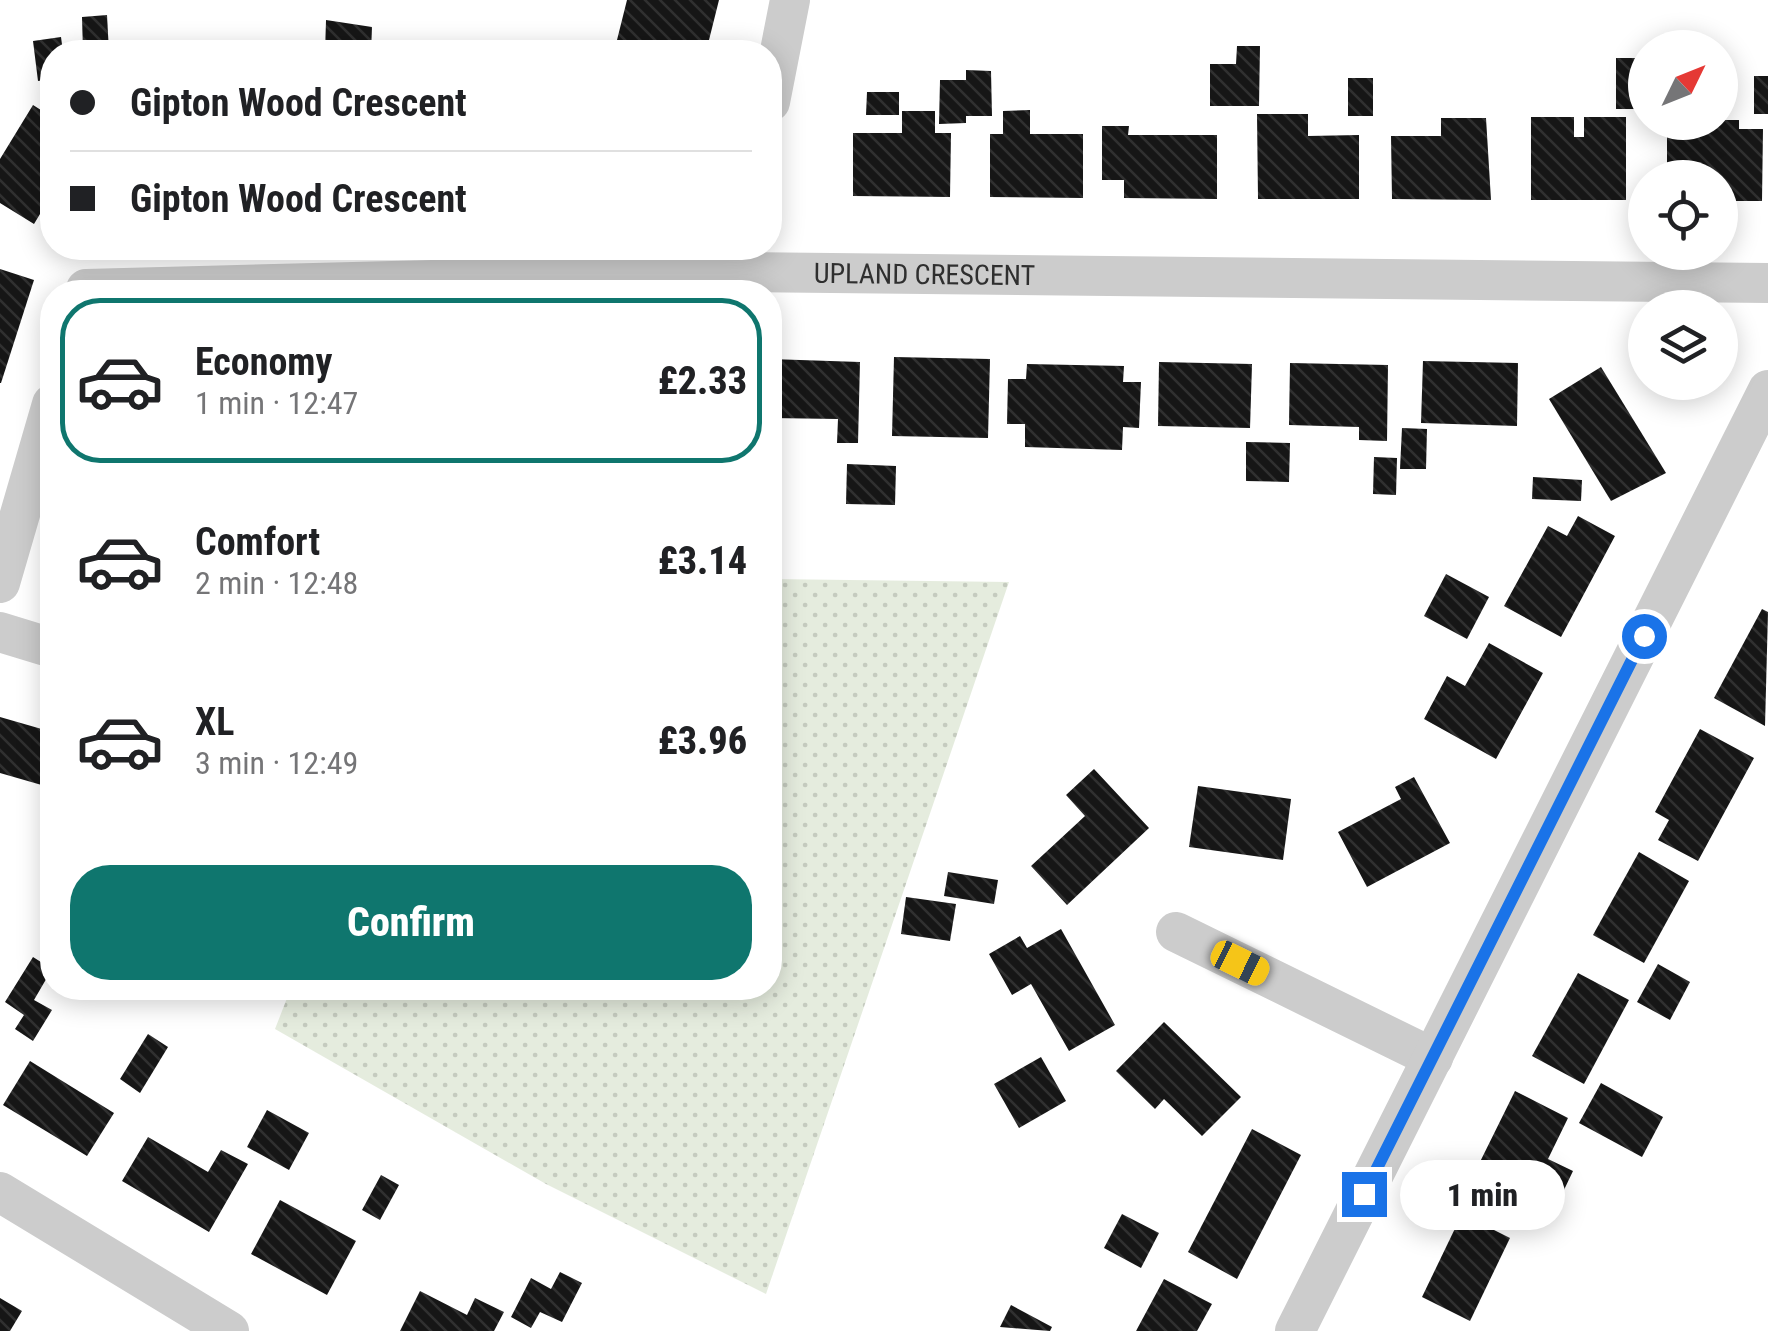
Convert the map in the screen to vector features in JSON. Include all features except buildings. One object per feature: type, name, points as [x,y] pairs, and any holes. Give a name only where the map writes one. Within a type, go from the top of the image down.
[{"type":"street","points":[[782,41],[790,0]]},
{"type":"street","name":"UPLAND CRESCENT","points":[[289,280],[739,260],[1768,283]]},
{"type":"street","points":[[1296,1331],[1768,390]]},
{"type":"street","points":[[0,583],[40,445]]},
{"type":"street","points":[[0,632],[40,644]]},
{"type":"street","points":[[1176,932],[1432,1058]]},
{"type":"street","points":[[0,1192],[230,1331]]},
{"type":"shaded area","points":[[782,579],[1009,582],[766,1294],[546,1184],[275,1029],[286,1000],[782,1000]]},
{"type":"route","points":[[1364,1194],[1644,636]]}]
